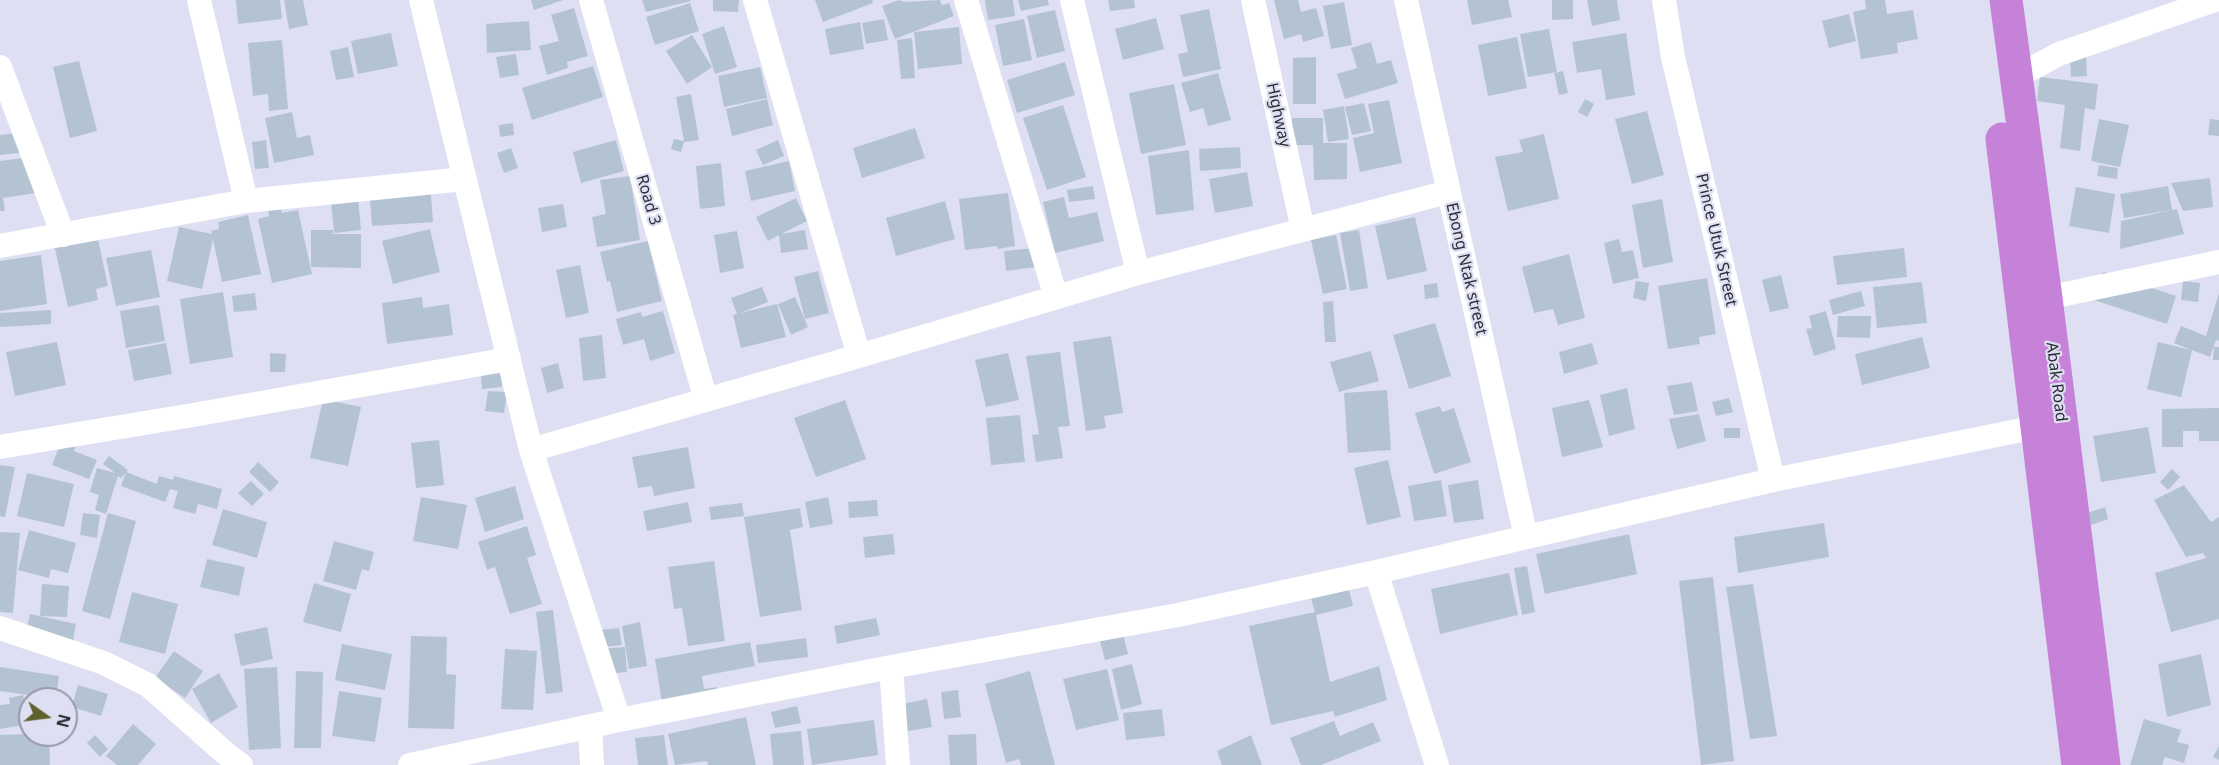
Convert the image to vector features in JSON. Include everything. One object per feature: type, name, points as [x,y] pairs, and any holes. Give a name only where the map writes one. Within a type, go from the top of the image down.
[{"type":"highway","name":"Abak Road","points":[[1985,0],[2078,765]]},
{"type":"highway","name":"Abak Road","points":[[2006,0],[2046,298],[2104,765]]},
{"type":"street","points":[[199,0],[246,201]]},
{"type":"street","points":[[421,0],[531,450],[619,720]]},
{"type":"street","name":"Road 3","points":[[591,0],[706,400]]},
{"type":"street","points":[[755,0],[859,356]]},
{"type":"street","points":[[966,0],[1056,297]]},
{"type":"street","points":[[1072,0],[1138,273]]},
{"type":"street","name":"Highway","points":[[1253,0],[1303,230]]},
{"type":"street","name":"Ebong Ntak street","points":[[1406,0],[1526,537]]},
{"type":"street","name":"Prince Utuk Street","points":[[1665,0],[1673,57],[1773,480]]},
{"type":"street","points":[[2016,77],[2059,54],[2215,0]]},
{"type":"street","points":[[0,67],[63,235]]},
{"type":"street","points":[[0,246],[246,201],[465,179]]},
{"type":"street","points":[[531,450],[1138,273],[1448,192]]},
{"type":"street","points":[[2046,298],[2219,262]]},
{"type":"street","points":[[0,447],[193,416],[509,359]]},
{"type":"street","points":[[410,765],[619,720],[891,667],[1178,615],[1376,572],[1773,480],[2037,427]]},
{"type":"street","points":[[1376,572],[1437,765]]},
{"type":"street","points":[[0,628],[104,663],[148,685],[241,765]]},
{"type":"street","points":[[891,667],[898,765]]},
{"type":"street","points":[[590,727],[592,765]]},
{"type":"building","points":[[236,0],[280,0],[282,19],[238,24]]},
{"type":"building","points":[[284,0],[303,0],[308,25],[289,29]]},
{"type":"building","points":[[531,0],[563,0],[534,10]]},
{"type":"building","points":[[642,0],[690,0],[691,1],[646,12]]},
{"type":"building","points":[[713,0],[739,0],[738,12],[713,11]]},
{"type":"building","points":[[815,0],[872,0],[873,3],[823,22]]},
{"type":"building","points":[[899,0],[905,2],[940,0],[942,5],[949,3],[954,16],[895,39],[882,6]]},
{"type":"building","points":[[985,0],[1013,0],[1015,16],[988,20]]},
{"type":"building","points":[[1018,0],[1048,0],[1049,5],[1021,11]]},
{"type":"building","points":[[1108,0],[1134,0],[1135,8],[1110,11]]},
{"type":"building","points":[[1274,0],[1298,0],[1301,12],[1316,8],[1324,36],[1303,42],[1301,34],[1284,39]]},
{"type":"building","points":[[1467,0],[1508,0],[1512,17],[1472,25]]},
{"type":"building","points":[[1552,0],[1573,0],[1573,19],[1552,20]]},
{"type":"building","points":[[1587,0],[1617,0],[1620,20],[1592,26]]},
{"type":"building","points":[[1865,0],[1885,0],[1887,14],[1913,10],[1918,39],[1897,43],[1898,53],[1861,59],[1853,12],[1866,9]]},
{"type":"building","points":[[1344,2],[1352,45],[1331,49],[1323,6]]},
{"type":"building","points":[[690,3],[699,31],[655,45],[646,17]]},
{"type":"building","points":[[574,8],[588,56],[567,62],[568,68],[547,75],[539,46],[559,41],[551,15]]},
{"type":"building","points":[[1209,9],[1221,69],[1183,77],[1178,54],[1188,52],[1180,15]]},
{"type":"building","points":[[1055,10],[1065,51],[1037,58],[1027,16]]},
{"type":"building","points":[[1849,14],[1856,41],[1829,48],[1822,21]]},
{"type":"building","points":[[1156,18],[1164,49],[1123,60],[1115,29]]},
{"type":"building","points":[[884,19],[888,40],[866,44],[862,23]]},
{"type":"building","points":[[1024,19],[1032,60],[1003,66],[995,25]]},
{"type":"building","points":[[529,21],[531,50],[487,53],[486,24]]},
{"type":"building","points":[[860,22],[864,49],[830,55],[825,29]]},
{"type":"building","points":[[724,26],[737,67],[715,74],[702,34]]},
{"type":"building","points":[[959,27],[962,64],[918,69],[914,32]]},
{"type":"building","points":[[1549,29],[1557,72],[1528,77],[1520,34]]},
{"type":"building","points":[[391,33],[398,66],[358,74],[351,41]]},
{"type":"building","points":[[1626,33],[1635,95],[1606,100],[1601,69],[1577,73],[1572,42]]},
{"type":"building","points":[[692,35],[712,67],[687,84],[666,51]]},
{"type":"building","points":[[1517,37],[1527,88],[1488,96],[1478,45]]},
{"type":"building","points":[[912,38],[915,78],[901,79],[897,40]]},
{"type":"building","points":[[282,40],[288,109],[269,111],[268,94],[253,96],[248,43]]},
{"type":"building","points":[[1371,42],[1377,64],[1391,60],[1398,83],[1345,99],[1337,74],[1357,68],[1351,48]]},
{"type":"building","points":[[348,47],[354,77],[336,80],[330,51]]},
{"type":"building","points":[[516,54],[519,75],[500,78],[496,57]]},
{"type":"building","points":[[2086,55],[2087,76],[2071,77],[2070,56]]},
{"type":"building","points":[[1316,57],[1316,104],[1293,104],[1293,58]]},
{"type":"building","points":[[79,61],[97,131],[70,138],[53,67]]},
{"type":"building","points":[[1065,62],[1075,95],[1017,113],[1007,80]]},
{"type":"building","points":[[593,66],[603,97],[532,120],[522,88]]},
{"type":"building","points":[[760,67],[767,98],[724,107],[718,76]]},
{"type":"building","points":[[1563,71],[1568,93],[1559,95],[1554,73]]},
{"type":"building","points":[[1218,73],[1231,120],[1208,126],[1203,108],[1190,112],[1181,83]]},
{"type":"building","points":[[2040,77],[2098,84],[2095,110],[2085,108],[2080,151],[2060,148],[2065,105],[2037,101]]},
{"type":"building","points":[[1174,84],[1186,145],[1141,154],[1129,93]]},
{"type":"building","points":[[691,94],[699,140],[684,142],[681,152],[671,149],[674,139],[684,141],[676,97]]},
{"type":"building","points":[[767,99],[773,125],[732,136],[726,109]]},
{"type":"building","points":[[1585,99],[1594,104],[1587,117],[1578,112]]},
{"type":"building","points":[[1389,100],[1402,163],[1360,172],[1353,138],[1374,133],[1368,104]]},
{"type":"building","points":[[1364,103],[1371,131],[1352,135],[1345,107]]},
{"type":"building","points":[[1063,105],[1086,177],[1047,190],[1023,118]]},
{"type":"building","points":[[1344,106],[1349,139],[1328,142],[1323,110]]},
{"type":"building","points":[[1647,111],[1664,175],[1632,184],[1615,119]]},
{"type":"building","points":[[292,112],[297,138],[310,135],[314,155],[274,163],[265,118]]},
{"type":"building","points":[[1292,118],[1323,118],[1323,143],[1347,143],[1347,179],[1314,180],[1313,145],[1292,145]]},
{"type":"building","points":[[2099,119],[2129,125],[2120,167],[2091,161]]},
{"type":"building","points":[[2210,119],[2219,120],[2219,136],[2208,135]]},
{"type":"building","points":[[513,123],[514,135],[500,137],[499,125]]},
{"type":"building","points":[[915,128],[925,158],[862,178],[853,148]]},
{"type":"building","points":[[26,132],[28,152],[0,155],[0,135]]},
{"type":"building","points":[[1544,134],[1559,199],[1508,211],[1495,157],[1523,152],[1519,140]]},
{"type":"building","points":[[266,140],[269,168],[255,169],[252,142]]},
{"type":"building","points":[[616,140],[624,171],[581,183],[573,152]]},
{"type":"building","points":[[778,140],[784,156],[763,165],[756,150]]},
{"type":"building","points":[[1240,147],[1241,168],[1200,171],[1199,149]]},
{"type":"building","points":[[511,148],[518,168],[504,173],[497,153]]},
{"type":"building","points":[[1189,150],[1194,210],[1156,215],[1148,156]]},
{"type":"building","points":[[31,157],[36,193],[3,198],[5,211],[0,211],[0,161]]},
{"type":"building","points":[[789,161],[795,191],[751,201],[745,171]]},
{"type":"building","points":[[721,163],[725,206],[700,209],[696,166]]},
{"type":"building","points":[[2099,165],[2118,168],[2117,179],[2097,176]]},
{"type":"building","points":[[1247,172],[1253,206],[1215,213],[1209,179]]},
{"type":"building","points":[[630,176],[640,240],[597,247],[592,217],[606,214],[600,180]]},
{"type":"building","points":[[2210,178],[2213,207],[2183,211],[2171,183]]},
{"type":"building","points":[[430,182],[433,222],[372,226],[369,186]]},
{"type":"building","points":[[1093,186],[1095,199],[1069,202],[1067,190]]},
{"type":"building","points":[[2168,186],[2172,210],[2124,218],[2120,194]]},
{"type":"building","points":[[357,187],[361,230],[334,233],[331,203]]},
{"type":"building","points":[[2076,187],[2115,194],[2109,233],[2069,226]]},
{"type":"building","points":[[1008,193],[1015,246],[965,250],[959,199]]},
{"type":"building","points":[[1064,197],[1069,218],[1097,212],[1104,241],[1055,253],[1043,202]]},
{"type":"building","points":[[796,198],[807,221],[781,234],[805,230],[808,249],[781,253],[779,235],[768,241],[756,217]]},
{"type":"building","points":[[1662,199],[1673,262],[1643,268],[1632,205]]},
{"type":"building","points":[[280,201],[282,213],[298,210],[312,274],[272,283],[258,219],[269,216],[267,204]]},
{"type":"building","points":[[945,201],[955,239],[896,256],[886,218]]},
{"type":"building","points":[[563,204],[567,227],[542,232],[538,208]]},
{"type":"building","points":[[2177,209],[2184,234],[2120,249],[2121,221]]},
{"type":"building","points":[[248,215],[261,274],[222,282],[213,239],[202,289],[167,281],[179,227],[212,234],[211,231],[219,229],[218,222]]},
{"type":"building","points":[[1415,217],[1427,271],[1387,280],[1375,226]]},
{"type":"building","points":[[430,229],[440,272],[393,284],[382,241]]},
{"type":"building","points":[[311,230],[333,230],[333,234],[361,234],[361,268],[311,267]]},
{"type":"building","points":[[1359,230],[1368,288],[1350,291],[1340,233]]},
{"type":"building","points":[[737,231],[744,268],[720,273],[714,235]]},
{"type":"building","points":[[97,235],[108,286],[96,289],[98,300],[68,307],[54,244]]},
{"type":"building","points":[[1336,235],[1347,289],[1323,294],[1311,240]]},
{"type":"building","points":[[1619,239],[1622,252],[1633,250],[1639,278],[1613,284],[1604,243]]},
{"type":"building","points":[[648,241],[662,301],[617,312],[600,252]]},
{"type":"building","points":[[1034,248],[1036,267],[1006,271],[1004,251]]},
{"type":"building","points":[[1904,248],[1907,277],[1837,285],[1833,256]]},
{"type":"building","points":[[151,250],[160,297],[116,306],[106,258]]},
{"type":"building","points":[[1569,254],[1585,318],[1558,325],[1553,309],[1534,313],[1522,267]]},
{"type":"building","points":[[41,255],[47,304],[0,311],[0,261]]},
{"type":"building","points":[[580,265],[589,313],[566,318],[556,270]]},
{"type":"building","points":[[818,271],[829,313],[805,319],[794,277]]},
{"type":"building","points":[[2103,272],[2176,296],[2167,324],[2094,300]]},
{"type":"building","points":[[1781,275],[1789,308],[1770,312],[1762,280]]},
{"type":"building","points":[[1707,278],[1716,334],[1699,337],[1700,344],[1668,349],[1658,286]]},
{"type":"building","points":[[1636,281],[1649,283],[1646,301],[1633,298]]},
{"type":"building","points":[[2183,281],[2200,283],[2198,302],[2181,300]]},
{"type":"building","points":[[1922,282],[1927,323],[1877,328],[1873,287]]},
{"type":"building","points":[[1437,283],[1439,297],[1425,299],[1424,285]]},
{"type":"building","points":[[762,287],[768,302],[740,313],[777,304],[786,337],[741,348],[733,315],[737,314],[731,298]]},
{"type":"building","points":[[1861,291],[1865,306],[1833,315],[1829,300]]},
{"type":"building","points":[[223,292],[233,357],[190,364],[180,299]]},
{"type":"building","points":[[255,293],[257,310],[234,312],[232,296]]},
{"type":"building","points":[[2219,293],[2219,341],[2216,340],[2210,357],[2192,350],[2181,397],[2147,389],[2158,342],[2191,350],[2174,343],[2181,326],[2206,336]]},
{"type":"building","points":[[422,297],[423,308],[449,304],[453,335],[387,344],[382,303]]},
{"type":"building","points":[[795,297],[808,327],[791,335],[778,304]]},
{"type":"building","points":[[1333,301],[1336,342],[1325,342],[1323,302]]},
{"type":"building","points":[[159,305],[165,341],[126,348],[120,311]]},
{"type":"building","points":[[51,310],[51,324],[0,327],[0,313]]},
{"type":"building","points":[[663,311],[675,353],[650,361],[644,339],[623,345],[616,319],[641,312],[642,317]]},
{"type":"building","points":[[1826,311],[1836,349],[1814,356],[1806,329],[1812,328],[1809,316]]},
{"type":"building","points":[[1838,316],[1871,316],[1870,338],[1837,337]]},
{"type":"building","points":[[1435,323],[1451,376],[1409,389],[1393,335]]},
{"type":"building","points":[[602,335],[606,378],[583,381],[579,338]]},
{"type":"building","points":[[1111,336],[1123,413],[1104,416],[1106,428],[1086,431],[1073,342]]},
{"type":"building","points":[[1922,337],[1930,368],[1862,385],[1855,354]]},
{"type":"building","points":[[57,342],[66,385],[15,396],[6,352]]},
{"type":"building","points":[[166,343],[172,374],[134,381],[128,350]]},
{"type":"building","points":[[1592,343],[1598,364],[1564,374],[1559,352]]},
{"type":"building","points":[[2214,347],[2219,347],[2219,360],[2213,360]]},
{"type":"building","points":[[1371,351],[1379,381],[1339,392],[1330,362]]},
{"type":"building","points":[[1060,352],[1070,426],[1058,427],[1063,458],[1036,462],[1032,435],[1039,434],[1026,356]]},
{"type":"building","points":[[270,353],[286,354],[285,372],[270,372]]},
{"type":"building","points":[[1008,353],[1019,400],[986,407],[975,360]]},
{"type":"building","points":[[500,362],[502,387],[482,389],[480,364]]},
{"type":"building","points":[[558,363],[564,388],[547,393],[541,368]]},
{"type":"building","points":[[1692,382],[1698,411],[1674,415],[1667,386]]},
{"type":"building","points":[[1627,388],[1635,429],[1609,436],[1600,395]]},
{"type":"building","points":[[1387,390],[1391,450],[1348,453],[1344,393]]},
{"type":"building","points":[[488,391],[507,392],[504,413],[485,411]]},
{"type":"building","points":[[1729,398],[1733,412],[1716,416],[1712,402]]},
{"type":"building","points":[[323,399],[361,407],[348,466],[310,458]]},
{"type":"building","points":[[845,400],[866,459],[816,477],[794,418]]},
{"type":"building","points":[[1589,400],[1603,447],[1562,457],[1552,408]]},
{"type":"building","points":[[1440,406],[1442,412],[1454,408],[1471,462],[1434,474],[1415,413]]},
{"type":"building","points":[[2219,408],[2219,441],[2199,441],[2199,431],[2183,431],[2183,447],[2162,447],[2162,409]]},
{"type":"building","points":[[1699,414],[1706,441],[1677,449],[1669,419]]},
{"type":"building","points":[[1020,415],[1025,462],[991,465],[986,418]]},
{"type":"building","points":[[2148,427],[2156,473],[2101,482],[2093,436]]},
{"type":"building","points":[[1724,428],[1740,428],[1740,438],[1724,438]]},
{"type":"building","points":[[64,434],[78,439],[74,451],[97,460],[89,479],[52,465]]},
{"type":"building","points":[[439,440],[444,485],[416,488],[411,443]]},
{"type":"building","points":[[688,447],[695,488],[654,496],[652,486],[638,488],[632,457]]},
{"type":"building","points":[[109,456],[128,470],[121,478],[118,476],[106,514],[95,510],[99,495],[90,492],[97,468],[115,473],[103,464]]},
{"type":"building","points":[[1388,460],[1401,517],[1367,525],[1354,468]]},
{"type":"building","points":[[258,462],[279,482],[270,492],[249,472]]},
{"type":"building","points":[[0,465],[15,467],[5,517],[0,516]]},
{"type":"building","points":[[2172,469],[2180,477],[2168,490],[2160,482]]},
{"type":"building","points":[[126,472],[157,484],[159,476],[173,480],[174,476],[222,489],[217,509],[198,504],[195,514],[173,508],[178,491],[170,489],[165,502],[121,486]]},
{"type":"building","points":[[27,473],[74,484],[64,527],[17,516]]},
{"type":"building","points":[[1441,480],[1447,516],[1414,521],[1408,486]]},
{"type":"building","points":[[1478,480],[1484,519],[1454,523],[1448,485]]},
{"type":"building","points":[[251,481],[264,494],[252,506],[238,493]]},
{"type":"building","points":[[2184,485],[2211,522],[2219,517],[2219,619],[2171,632],[2155,573],[2206,558],[2203,553],[2186,557],[2154,500]]},
{"type":"building","points":[[515,486],[524,519],[485,532],[475,498]]},
{"type":"building","points":[[421,497],[467,505],[458,549],[413,541]]},
{"type":"building","points":[[828,497],[833,524],[810,528],[805,502]]},
{"type":"building","points":[[877,500],[878,516],[849,518],[848,502]]},
{"type":"building","points":[[688,502],[692,522],[647,531],[643,511]]},
{"type":"building","points":[[742,503],[744,516],[711,520],[709,507]]},
{"type":"building","points":[[2105,507],[2108,519],[2091,525],[2087,513]]},
{"type":"building","points":[[800,508],[803,527],[790,530],[802,610],[760,617],[744,517]]},
{"type":"building","points":[[223,509],[267,522],[257,558],[212,545]]},
{"type":"building","points":[[83,513],[100,515],[97,538],[80,535]]},
{"type":"building","points":[[108,513],[136,521],[110,619],[82,611]]},
{"type":"building","points":[[1824,523],[1829,557],[1738,573],[1734,537]]},
{"type":"building","points":[[527,526],[536,555],[527,558],[542,604],[510,614],[495,567],[487,570],[478,542]]},
{"type":"building","points":[[29,530],[76,543],[68,573],[51,569],[49,578],[18,570]]},
{"type":"building","points":[[0,532],[20,533],[13,613],[0,612]]},
{"type":"building","points":[[893,534],[895,554],[865,558],[863,537]]},
{"type":"building","points":[[1629,534],[1637,574],[1545,594],[1536,554]]},
{"type":"building","points":[[334,541],[374,552],[369,571],[362,569],[356,590],[323,581]]},
{"type":"building","points":[[207,559],[245,567],[239,596],[200,587]]},
{"type":"building","points":[[714,561],[725,641],[688,646],[682,608],[674,609],[668,567]]},
{"type":"building","points":[[1527,566],[1535,612],[1522,615],[1514,568]]},
{"type":"building","points":[[1509,573],[1518,615],[1440,634],[1431,589]]},
{"type":"building","points":[[1713,577],[1734,761],[1701,765],[1679,581]]},
{"type":"building","points":[[314,583],[351,594],[341,632],[303,622]]},
{"type":"building","points":[[42,584],[69,586],[67,617],[40,616]]},
{"type":"building","points":[[1753,584],[1777,736],[1750,739],[1726,587]]},
{"type":"building","points":[[1349,590],[1353,606],[1316,615],[1330,682],[1379,666],[1387,700],[1335,717],[1333,711],[1271,725],[1249,626],[1315,612],[1311,599]]},
{"type":"building","points":[[132,592],[178,604],[165,654],[119,642]]},
{"type":"building","points":[[553,610],[563,692],[546,694],[536,612]]},
{"type":"building","points":[[30,614],[76,624],[73,641],[26,631]]},
{"type":"building","points":[[876,618],[880,635],[837,644],[834,626]]},
{"type":"building","points":[[640,622],[647,666],[629,669],[622,626]]},
{"type":"building","points":[[267,627],[273,659],[241,666],[234,634]]},
{"type":"building","points":[[619,628],[622,645],[594,648],[592,631]]},
{"type":"building","points":[[1123,634],[1128,654],[1105,660],[1100,641]]},
{"type":"building","points":[[411,636],[447,637],[446,674],[456,675],[454,729],[408,728]]},
{"type":"building","points":[[806,638],[808,657],[758,663],[756,645]]},
{"type":"building","points":[[750,642],[755,666],[702,676],[704,689],[717,687],[718,693],[662,703],[655,659]]},
{"type":"building","points":[[342,644],[392,654],[385,690],[335,680]]},
{"type":"building","points":[[625,647],[627,672],[601,674],[599,649]]},
{"type":"building","points":[[505,649],[537,651],[533,710],[501,709]]},
{"type":"building","points":[[174,651],[203,671],[185,698],[155,678]]},
{"type":"building","points":[[2201,654],[2211,705],[2167,717],[2158,664]]},
{"type":"building","points":[[1132,664],[1142,704],[1121,710],[1112,669]]},
{"type":"building","points":[[0,667],[59,676],[58,687],[18,687],[18,694],[0,691]]},
{"type":"building","points":[[277,667],[281,748],[249,750],[244,669]]},
{"type":"building","points":[[1107,669],[1119,720],[1076,730],[1063,679]]},
{"type":"building","points":[[296,671],[323,672],[321,748],[294,748]]},
{"type":"building","points":[[1030,671],[1055,765],[1021,765],[1019,759],[1006,763],[985,684]]},
{"type":"building","points":[[219,673],[238,707],[211,723],[192,689]]},
{"type":"building","points":[[78,685],[108,694],[101,716],[78,709]]},
{"type":"building","points":[[958,690],[961,717],[944,719],[941,692]]},
{"type":"building","points":[[339,691],[382,698],[375,742],[332,736]]},
{"type":"building","points":[[18,696],[18,726],[0,729],[0,705],[10,704],[9,698]]},
{"type":"building","points":[[927,699],[932,727],[903,732],[898,705]]},
{"type":"building","points":[[797,706],[801,723],[775,728],[771,712]]},
{"type":"building","points":[[1162,709],[1165,736],[1126,740],[1123,713]]},
{"type":"building","points":[[746,717],[756,765],[708,765],[707,761],[675,765],[668,734]]},
{"type":"building","points":[[2144,719],[2181,730],[2177,742],[2189,745],[2184,763],[2165,757],[2162,765],[2130,765]]},
{"type":"building","points":[[874,720],[878,755],[812,765],[807,729]]},
{"type":"building","points":[[1334,721],[1340,736],[1373,722],[1381,741],[1321,765],[1301,765],[1290,738]]},
{"type":"building","points":[[133,724],[156,744],[138,765],[117,765],[106,756]]},
{"type":"building","points":[[801,731],[804,765],[773,765],[770,734]]},
{"type":"building","points":[[18,734],[18,747],[49,747],[50,765],[0,765],[0,735]]},
{"type":"building","points":[[976,734],[977,765],[950,765],[948,735]]},
{"type":"building","points":[[95,735],[108,749],[100,757],[87,743]]},
{"type":"building","points":[[664,735],[668,765],[638,765],[635,738]]},
{"type":"building","points":[[1251,735],[1262,765],[1222,765],[1217,751]]},
{"type":"building","points":[[2219,746],[2219,760],[2213,757]]}]
